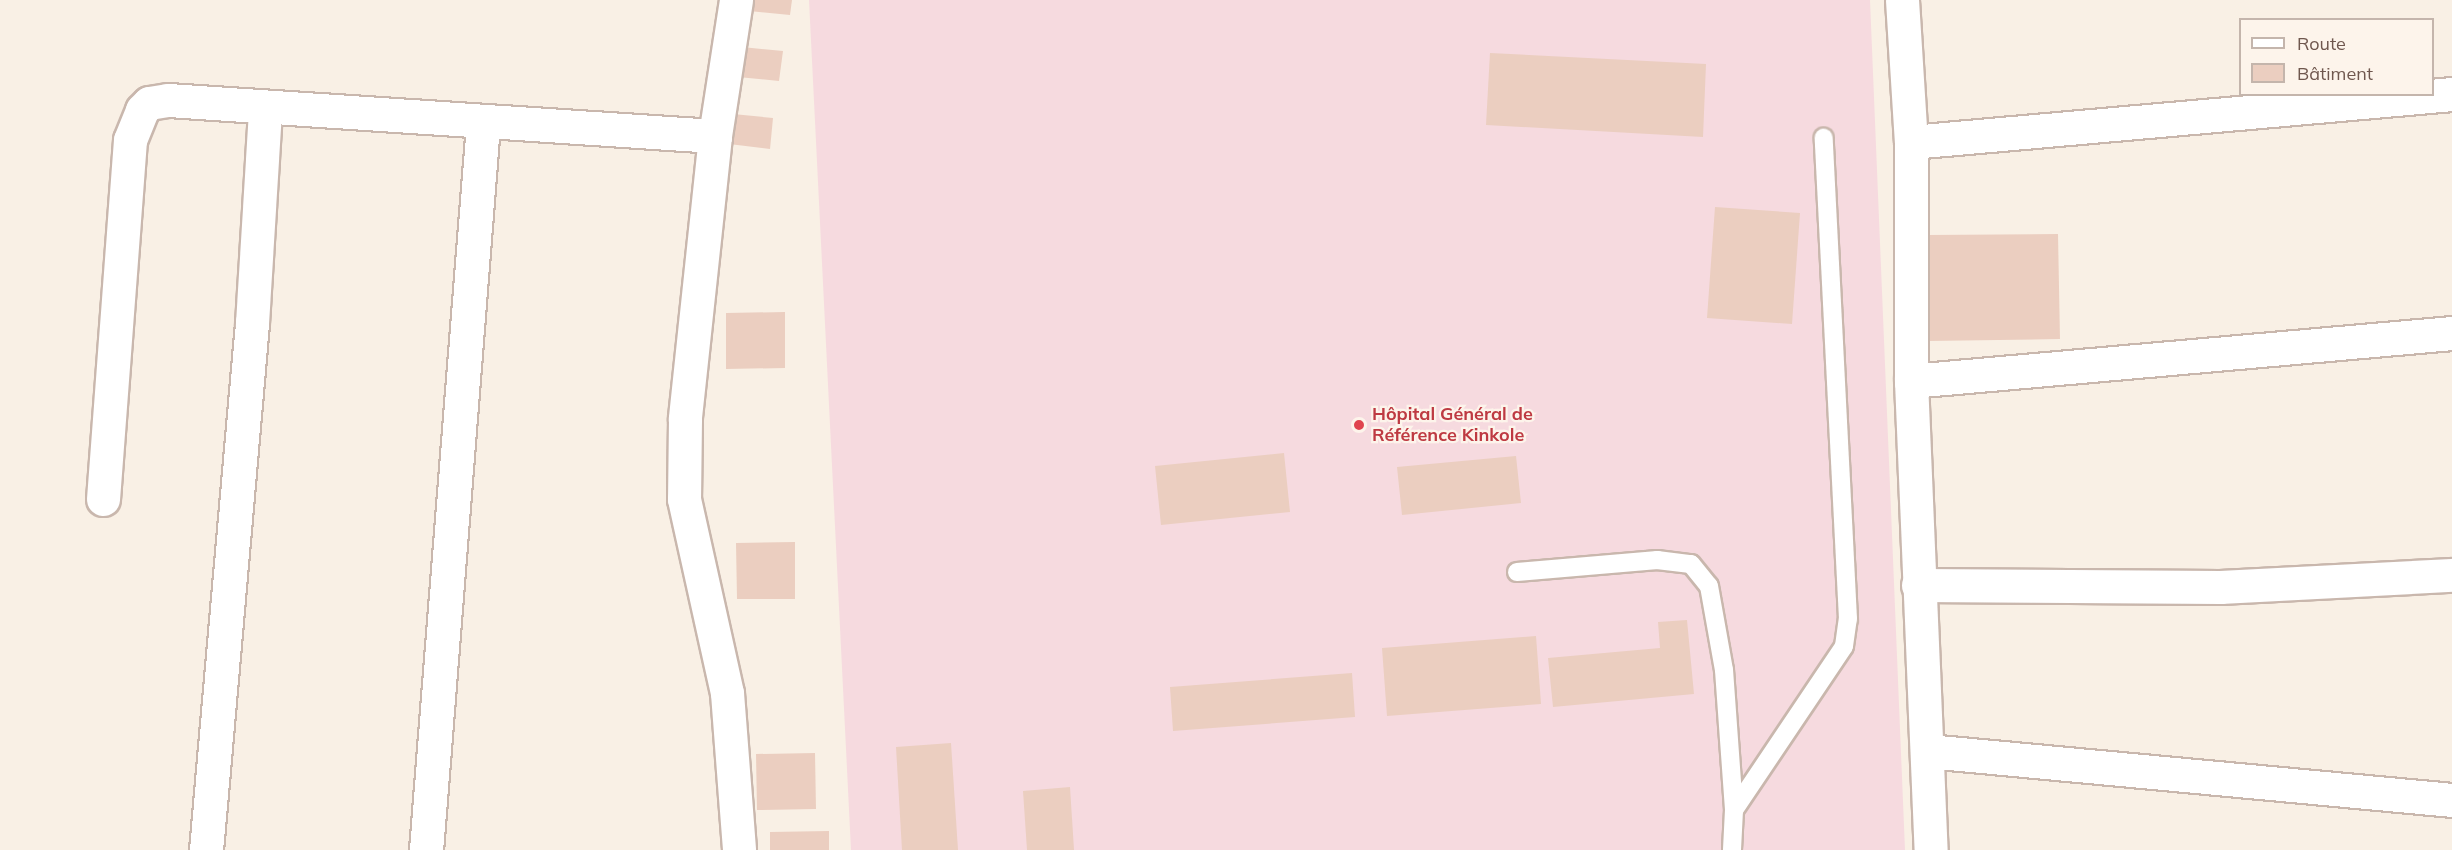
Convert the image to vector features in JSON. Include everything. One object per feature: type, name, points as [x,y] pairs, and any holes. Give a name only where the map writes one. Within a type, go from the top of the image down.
[{"type":"street","points":[[736,0],[715,136],[685,419],[684,499],[727,693],[739,850]]},
{"type":"street","points":[[1902,0],[1911,141],[1911,381],[1931,850]]},
{"type":"street","points":[[2434,96],[2452,94]]},
{"type":"street","points":[[1911,141],[2429,96]]},
{"type":"street","points":[[103,500],[130,140],[142,110],[149,103],[168,100],[483,124],[715,136]]},
{"type":"street","points":[[206,850],[252,323],[265,108]]},
{"type":"street","points":[[426,850],[483,124]]},
{"type":"street","points":[[1911,381],[2452,333]]},
{"type":"street","points":[[1918,585],[2220,587],[2452,575]]},
{"type":"street","points":[[1928,751],[2452,800]]},
{"type":"lane","points":[[1734,810],[1844,646],[1848,619],[1824,138]]},
{"type":"lane","points":[[1517,572],[1657,560],[1691,564],[1708,586],[1716,610],[1724,670],[1734,810],[1732,850]]},
{"type":"shaded area","name":"Hôpital Général de Référence Kinkole","points":[[809,0],[1870,0],[1905,850],[851,850]]},
{"type":"building","points":[[750,0],[792,0],[790,15],[749,11]]},
{"type":"building","points":[[742,47],[783,51],[779,81],[738,77]]},
{"type":"building","points":[[1490,53],[1706,64],[1703,137],[1486,125]]},
{"type":"building","points":[[733,114],[773,118],[770,149],[729,144]]},
{"type":"building","points":[[1715,207],[1800,213],[1792,324],[1707,318]]},
{"type":"building","points":[[2058,234],[2060,339],[1928,341],[1927,235]]},
{"type":"building","points":[[785,312],[785,368],[726,369],[726,313]]},
{"type":"building","points":[[1284,453],[1290,512],[1161,525],[1155,466]]},
{"type":"building","points":[[1516,456],[1521,503],[1402,515],[1397,467]]},
{"type":"building","points":[[795,542],[795,599],[737,599],[736,543]]},
{"type":"building","points":[[1687,620],[1694,694],[1553,707],[1548,658],[1660,648],[1658,622]]},
{"type":"building","points":[[1536,636],[1541,704],[1387,716],[1382,648]]},
{"type":"building","points":[[1352,673],[1355,717],[1173,731],[1170,687]]},
{"type":"building","points":[[951,743],[958,850],[902,850],[896,747]]},
{"type":"building","points":[[815,753],[816,809],[757,810],[756,754]]},
{"type":"building","points":[[1070,787],[1074,850],[1027,850],[1023,791]]},
{"type":"building","points":[[829,831],[829,850],[770,850],[770,832]]},
{"type":"place","name":"Hôpital Général de Référence Kinkole","points":[[1359,425]]}]
